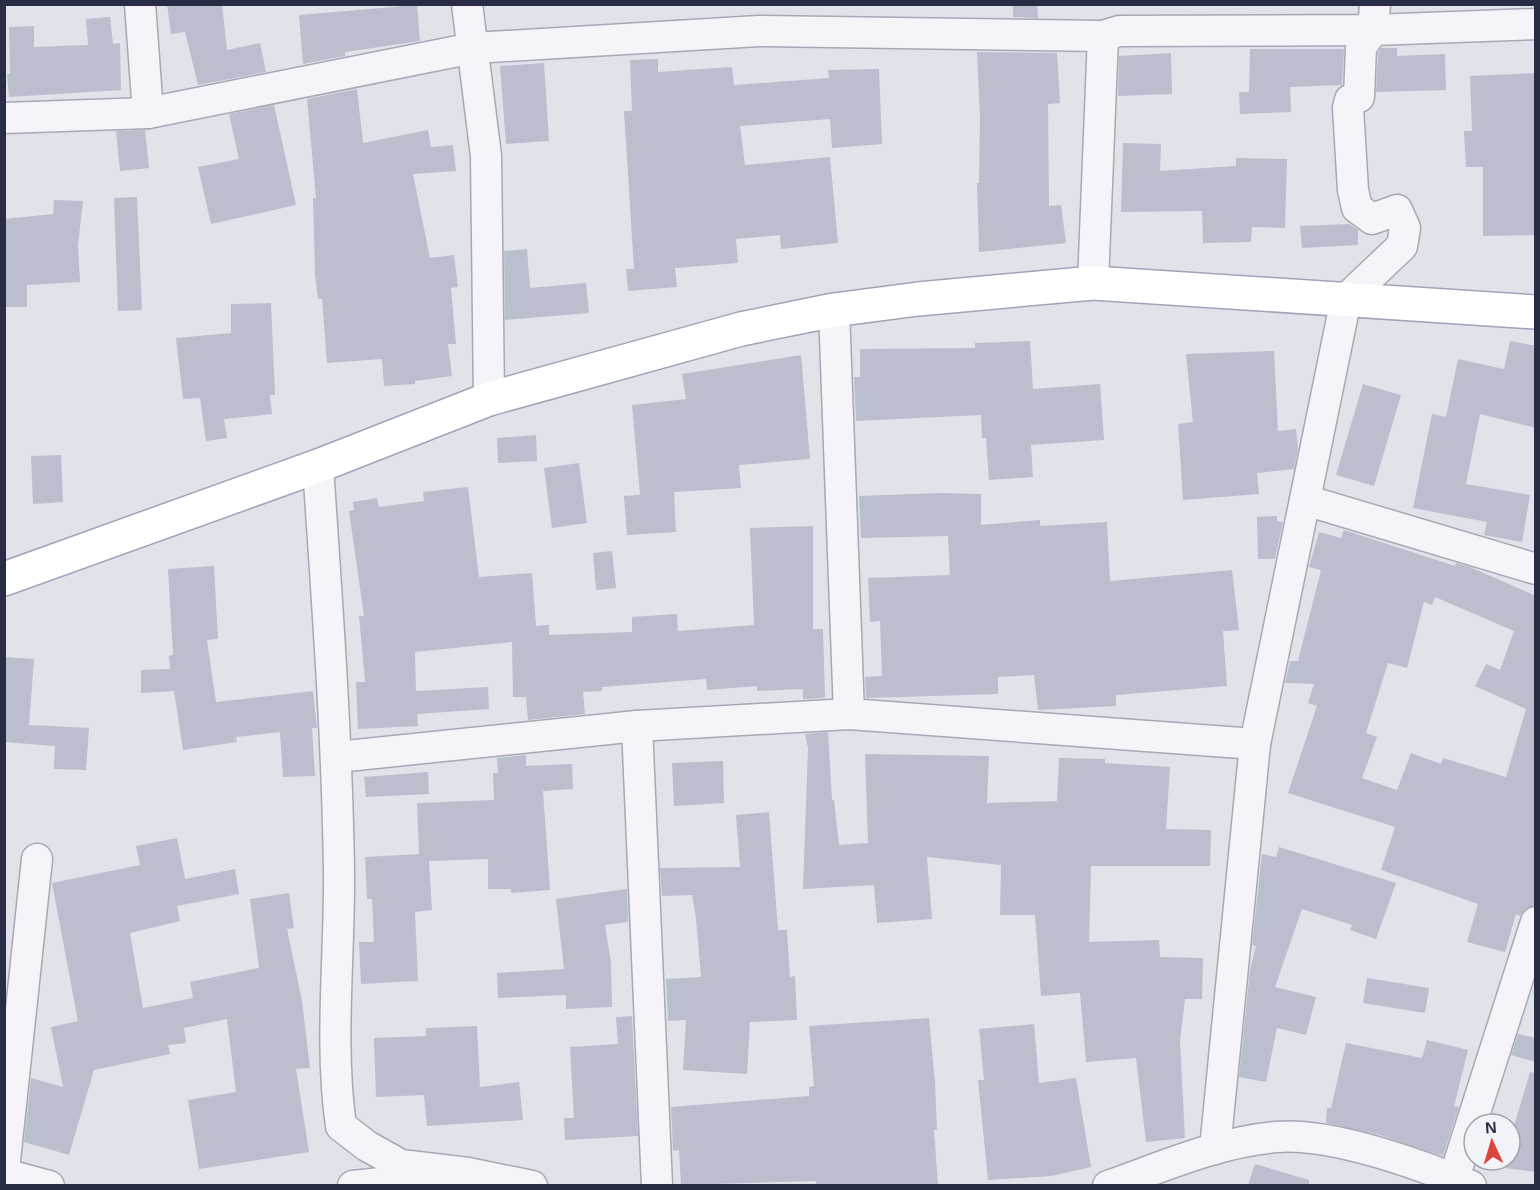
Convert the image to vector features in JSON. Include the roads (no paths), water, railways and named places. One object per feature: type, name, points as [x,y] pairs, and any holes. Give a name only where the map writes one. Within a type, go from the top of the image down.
[{"type":"main road","points":[[4,579],[318,465],[489,399],[741,329],[834,310],[918,299],[1092,283],[1536,312]]},
{"type":"street","points":[[140,4],[148,113]]},
{"type":"street","points":[[467,4],[486,156],[489,399]]},
{"type":"street","points":[[4,118],[148,113],[473,48],[759,18],[1103,36],[1119,32],[1374,17],[1536,24]]},
{"type":"street","points":[[1215,1149],[1255,744],[1346,299],[1402,246],[1405,228],[1397,210],[1372,219],[1357,208],[1353,190],[1348,108],[1350,100],[1359,97],[1361,47],[1374,17]]},
{"type":"street","points":[[1092,283],[1103,36]]},
{"type":"street","points":[[834,310],[849,714]]},
{"type":"street","points":[[318,465],[337,757],[340,930],[335,1082],[341,1126],[367,1146],[401,1165],[468,1173],[532,1185]]},
{"type":"street","points":[[1305,500],[1536,569]]},
{"type":"street","points":[[337,757],[637,726],[849,714],[1255,744]]},
{"type":"street","points":[[637,726],[657,1185]]},
{"type":"street","points":[[37,859],[4,1172],[49,1185]]},
{"type":"street","points":[[1108,1185],[1215,1149],[1276,1137],[1320,1140],[1368,1151],[1462,1182],[1536,922]]},
{"type":"street","points":[[353,1185],[468,1173]]}]
